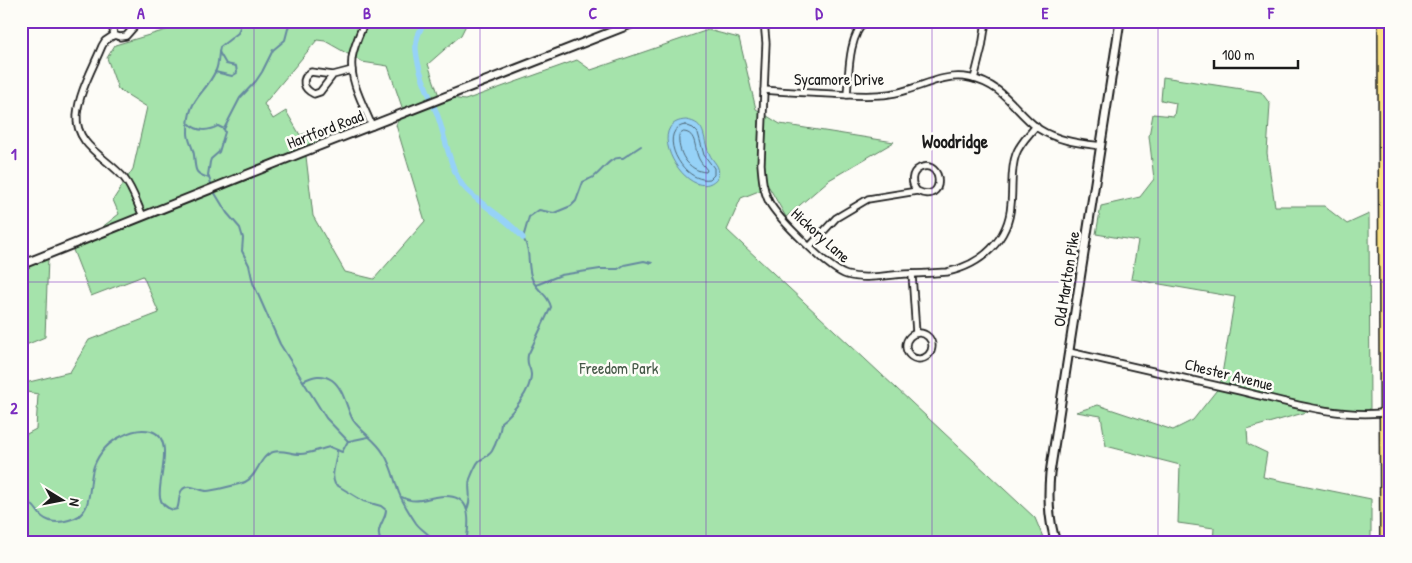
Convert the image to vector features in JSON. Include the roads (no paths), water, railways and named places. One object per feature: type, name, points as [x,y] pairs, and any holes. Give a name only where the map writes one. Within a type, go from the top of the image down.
[{"type":"highway","points":[[1382,21],[1387,412],[1385,542]]},
{"type":"street","points":[[114,21],[112,25],[114,35]]},
{"type":"street","points":[[114,35],[126,36],[134,27],[133,21]]},
{"type":"street","points":[[365,21],[354,49],[352,70],[356,86],[372,126]]},
{"type":"street","name":"Hartford Road","points":[[21,265],[639,21]]},
{"type":"street","name":"Hickory Lane","points":[[764,21],[766,42],[761,164],[768,200],[810,246],[834,268],[846,275],[867,277],[940,273],[960,269],[979,260],[995,246],[1006,226],[1010,212],[1015,156],[1022,142],[1036,126]]},
{"type":"street","points":[[847,95],[851,54],[864,23],[853,24],[850,21]]},
{"type":"street","points":[[974,79],[986,21]]},
{"type":"street","name":"Old Marlton Pike","points":[[1056,542],[1050,513],[1049,487],[1057,422],[1120,21]]},
{"type":"street","points":[[114,35],[105,41],[95,63],[79,105],[77,123],[81,135],[88,145],[126,180],[142,216]]},
{"type":"street","points":[[333,75],[320,92],[314,94],[305,87],[306,75],[311,72],[333,75],[352,70]]},
{"type":"street","name":"Sycamore Drive","points":[[764,90],[786,93],[847,95],[890,94],[948,77],[974,79],[992,87],[1010,99],[1036,126],[1051,135],[1068,141],[1101,146]]},
{"type":"street","points":[[810,246],[836,218],[868,199],[917,192],[930,194],[939,184],[939,178],[931,168],[924,167],[914,173],[912,180],[917,192]]},
{"type":"street","points":[[912,274],[916,333]]},
{"type":"street","points":[[916,333],[924,333],[930,338],[933,345],[932,352],[926,358],[919,360],[912,358],[907,352],[906,344],[909,337],[916,333]]},
{"type":"street","name":"Chester Avenue","points":[[1069,352],[1317,409],[1356,414],[1387,412]]},
{"type":"water","points":[[686,120],[697,124],[701,128],[709,153],[718,167],[718,177],[707,184],[695,183],[684,174],[674,162],[668,148],[667,135],[673,124]]},
{"type":"water","points":[[21,399],[25,402],[27,412],[25,421],[21,424]]},
{"type":"waterway","points":[[209,178],[200,174],[195,168],[188,136],[188,121],[193,104],[216,70],[220,47],[238,33],[242,21]]},
{"type":"waterway","points":[[212,186],[208,175],[210,162],[219,152],[225,132],[224,129],[240,98],[256,81],[273,50],[285,40],[290,21]]},
{"type":"waterway","points":[[425,21],[416,42],[417,58],[458,179],[477,200],[509,224],[523,238]]},
{"type":"waterway","points":[[215,72],[232,76],[237,73],[236,66],[226,64],[219,52]]},
{"type":"waterway","points":[[190,124],[200,129],[207,130],[218,126],[224,129]]},
{"type":"waterway","points":[[467,509],[470,501],[470,479],[475,467],[479,461],[488,456],[492,451],[498,437],[501,422],[516,407],[528,387],[531,374],[528,355],[551,307],[548,299],[535,285],[531,276],[526,243],[523,238],[529,217],[539,210],[554,213],[571,206],[576,201],[583,182],[595,176],[611,161],[623,158],[641,146]]},
{"type":"waterway","points":[[213,190],[227,213],[240,228],[243,238],[242,251],[249,265],[253,283],[280,344],[326,418],[348,441]]},
{"type":"waterway","points":[[536,285],[561,275],[600,269],[618,269],[624,265],[644,261],[652,263]]},
{"type":"waterway","points":[[303,381],[321,376],[332,380],[336,384],[342,393],[353,420],[381,449],[387,459],[402,501],[418,525],[435,542]]},
{"type":"waterway","points":[[21,498],[29,502],[41,515],[50,521],[62,522],[77,517],[86,506],[94,466],[105,448],[125,434],[136,430],[151,431],[158,435],[163,442],[164,461],[160,497],[162,502],[173,510],[177,509],[180,494],[185,488],[191,487],[207,491],[245,482],[253,475],[268,454],[273,452],[304,454],[330,447],[342,452],[348,441]]},
{"type":"waterway","points":[[349,441],[368,437]]},
{"type":"waterway","points":[[337,450],[333,472],[335,484],[363,501],[381,506],[386,510],[379,532],[381,542]]},
{"type":"waterway","points":[[402,497],[415,501],[448,496],[462,502],[468,515],[466,542]]},
{"type":"district","name":"Woodridge","points":[[955,142]]},
{"type":"park label","name":"Freedom Park","points":[[619,368]]}]
